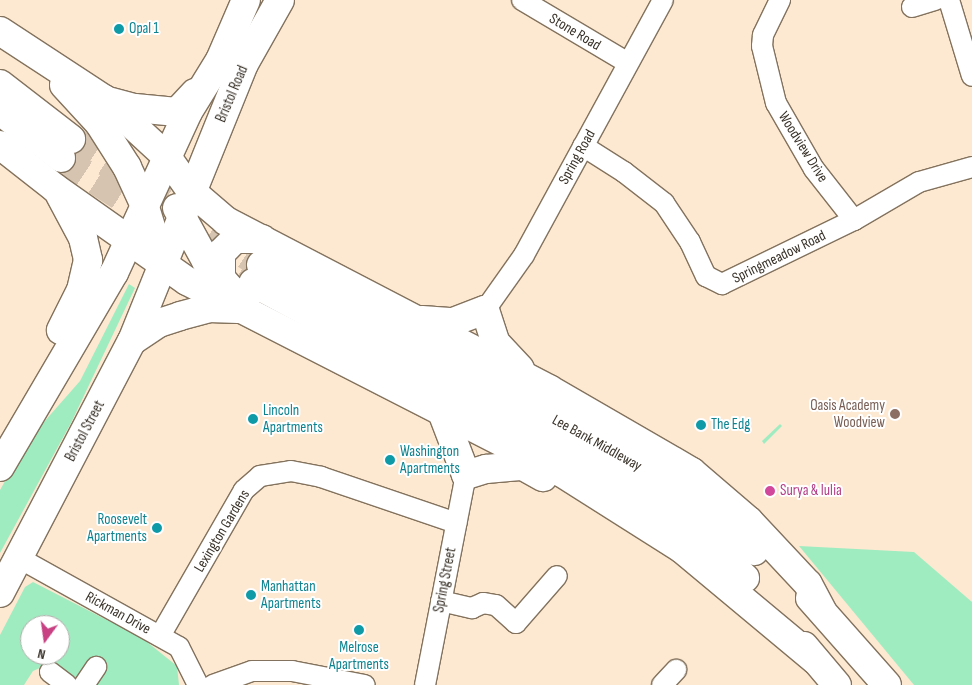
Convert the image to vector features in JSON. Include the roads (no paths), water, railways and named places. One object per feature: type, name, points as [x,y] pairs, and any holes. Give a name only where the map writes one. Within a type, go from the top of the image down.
[{"type":"highway","name":"Bristol Road","points":[[128,240],[148,214],[166,157],[188,112],[220,60],[246,0]]},
{"type":"highway","name":"Bristol Road","points":[[163,266],[183,204],[244,64],[280,0]]},
{"type":"highway","points":[[0,31],[104,100],[166,157],[199,251],[221,280],[310,345]]},
{"type":"highway","points":[[37,56],[99,123],[148,214],[163,266]]},
{"type":"highway","points":[[104,100],[151,110],[181,111],[220,60]]},
{"type":"highway","points":[[0,84],[66,148],[0,111]]},
{"type":"highway","points":[[0,145],[55,188],[163,266],[238,309],[562,473],[682,549],[815,660]]},
{"type":"highway","points":[[41,400],[51,352],[81,290],[88,260],[83,238],[55,188]]},
{"type":"highway","points":[[148,214],[183,204],[226,221],[258,262]]},
{"type":"highway","points":[[221,280],[221,253],[235,239],[258,262],[416,320],[528,379],[692,472],[756,528],[808,584],[822,610]]},
{"type":"highway","points":[[0,467],[114,273],[128,240]]},
{"type":"highway","name":"Lee Bank Middleway","points":[[258,262],[628,459],[691,498],[822,610],[886,685]]},
{"type":"highway","name":"Lee Bank Middleway","points":[[258,262],[605,471],[682,520],[764,596],[837,685]]},
{"type":"highway","name":"Bristol Street","points":[[0,593],[132,341],[163,266]]},
{"type":"highway","points":[[132,341],[159,323],[180,316],[209,308],[238,309]]},
{"type":"highway","points":[[416,320],[454,322],[485,310],[496,343],[528,379]]},
{"type":"highway","points":[[442,412],[466,475],[486,469],[523,466],[682,549]]},
{"type":"street","name":"Stone Road","points":[[522,0],[628,63]]},
{"type":"street","name":"Spring Road","points":[[485,310],[524,255],[663,0]]},
{"type":"street","name":"Woodview Drive","points":[[780,0],[763,35],[762,46],[776,103],[814,169],[854,220]]},
{"type":"street","points":[[912,8],[935,0]]},
{"type":"street","points":[[948,0],[972,76]]},
{"type":"street","name":"Springmeadow Road","points":[[583,146],[624,172],[664,203],[690,242],[706,276],[722,284],[854,220]]},
{"type":"street","points":[[854,220],[919,182],[972,167]]},
{"type":"street","name":"Lexington Gardens","points":[[160,636],[244,490],[260,476],[291,471],[322,478],[456,523]]},
{"type":"street","name":"Spring Street","points":[[425,685],[466,475]]},
{"type":"street","name":"Rickman Drive","points":[[19,558],[180,647],[198,685]]},
{"type":"street","points":[[441,601],[472,608],[483,603],[496,604],[516,623],[557,576]]},
{"type":"street","points":[[84,685],[96,667]]},
{"type":"street","points":[[662,685],[676,670]]},
{"type":"street","points":[[213,685],[292,671],[365,685]]},
{"type":"street","points":[[50,672],[67,685]]},
{"type":"tunnel","points":[[71,139],[261,265]]},
{"type":"tunnel","points":[[61,158],[159,222]]},
{"type":"tunnel","points":[[204,251],[253,283]]},
{"type":"place","name":"Opal 1","points":[[119,29]]},
{"type":"place","name":"Oasis Academy Woodview","points":[[895,414]]},
{"type":"place","name":"Lincoln Apartments","points":[[253,419]]},
{"type":"place","name":"The Edg","points":[[701,425]]},
{"type":"place","name":"Washington Apartments","points":[[390,460]]},
{"type":"place","name":"Surya & Iulia","points":[[770,491]]},
{"type":"place","name":"Roosevelt Apartments","points":[[157,528]]},
{"type":"place","name":"Manhattan Apartments","points":[[251,595]]},
{"type":"place","name":"Melrose Apartments","points":[[359,630]]}]
